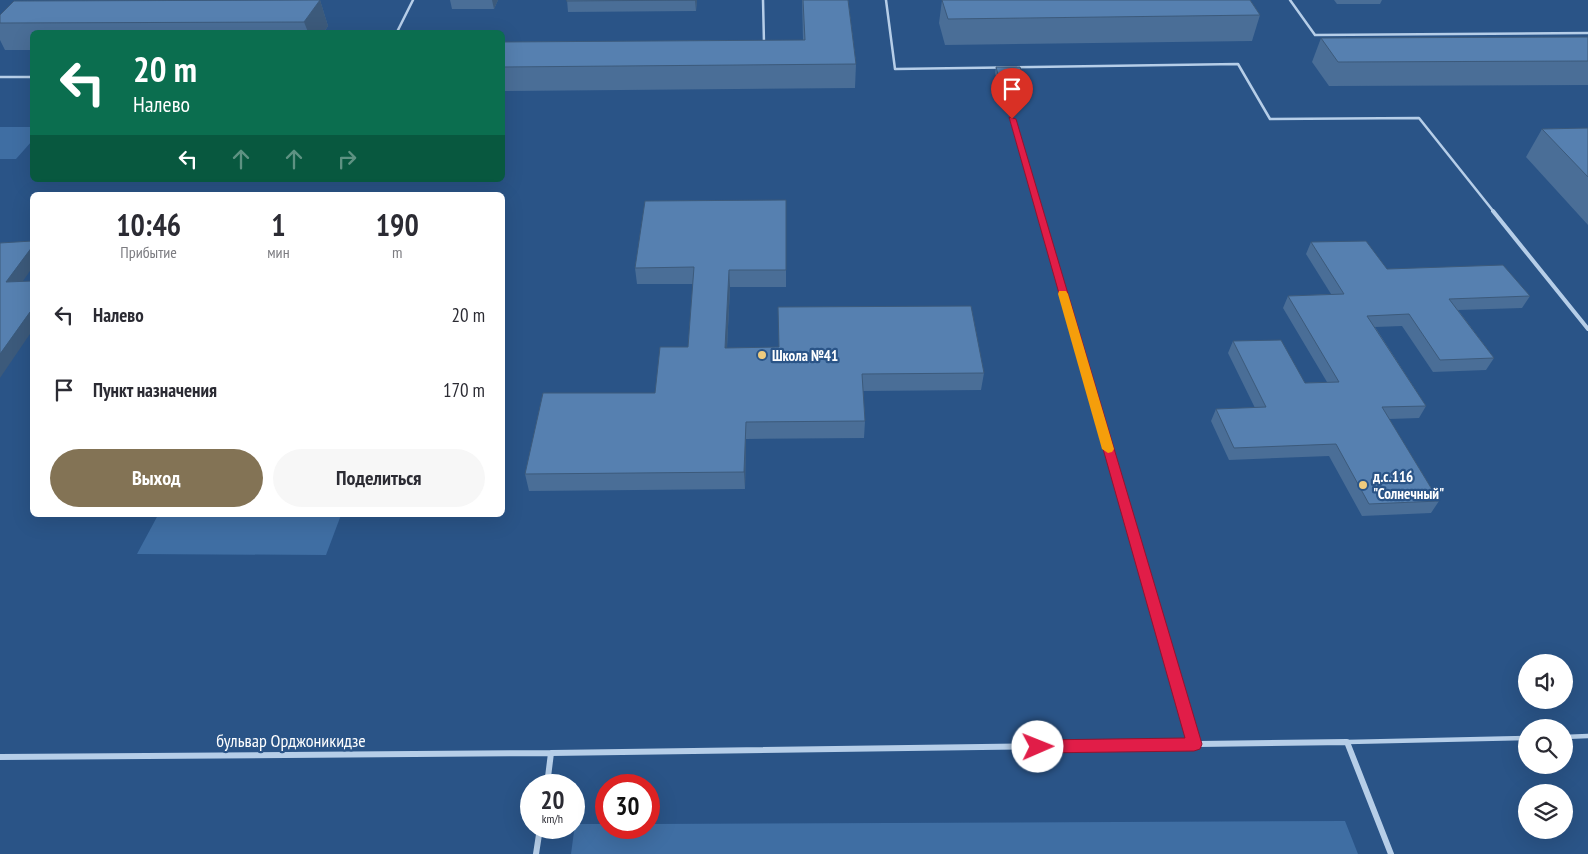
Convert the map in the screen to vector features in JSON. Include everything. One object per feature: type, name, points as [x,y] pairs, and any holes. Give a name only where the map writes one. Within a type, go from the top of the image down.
[{"type":"street","name":"бульвар Орджоникидзе","points":[[0,757],[551,753],[1347,742]]},
{"type":"street","points":[[1347,742],[1391,854]]},
{"type":"street","points":[[548,774],[551,753]]},
{"type":"street","points":[[536,854],[538,839]]},
{"type":"lane","points":[[398,30],[413,0]]},
{"type":"lane","points":[[763,0],[764,43]]},
{"type":"lane","points":[[886,0],[895,69],[1238,64],[1270,119],[1419,118],[1588,329]]},
{"type":"lane","points":[[1290,0],[1315,35],[1588,33]]},
{"type":"lane","points":[[0,77],[30,77]]},
{"type":"lane","points":[[1012,119],[1194,744]]},
{"type":"lane","points":[[1573,737],[1588,736]]},
{"type":"lane","points":[[1347,742],[1518,738]]},
{"type":"shaded area","points":[[0,127],[30,127],[30,143],[16,159],[0,159]]},
{"type":"shaded area","points":[[157,517],[340,517],[326,555],[137,554]]},
{"type":"shaded area","points":[[1345,821],[1358,854],[571,854],[573,839],[585,839],[585,824],[595,824],[595,839],[660,839],[660,824]]},
{"type":"building","points":[[320,0],[304,22],[0,23],[0,15],[14,1]]},
{"type":"building","points":[[567,0],[695,0],[566,1]]},
{"type":"building","points":[[803,0],[848,0],[856,64],[505,67],[505,42],[805,40]]},
{"type":"building","points":[[942,0],[1250,0],[1260,15],[948,19]]},
{"type":"building","points":[[1588,37],[1588,61],[1338,62],[1321,38]]},
{"type":"building","points":[[996,67],[1020,67],[1026,85],[1001,85]]},
{"type":"building","points":[[1588,128],[1588,177],[1542,129]]},
{"type":"building","points":[[786,200],[786,270],[729,270],[725,348],[779,347],[778,307],[971,306],[984,373],[862,374],[865,421],[746,422],[744,472],[525,474],[543,393],[655,393],[660,347],[688,347],[694,267],[635,268],[645,201]]},
{"type":"building","points":[[30,241],[30,250],[6,282],[30,281],[30,312],[0,354],[0,243]]},
{"type":"building","points":[[1366,241],[1387,269],[1503,265],[1530,296],[1449,299],[1494,358],[1440,360],[1409,314],[1367,316],[1426,406],[1382,407],[1439,501],[1369,504],[1336,444],[1234,448],[1216,409],[1266,407],[1233,341],[1281,340],[1305,383],[1339,382],[1288,296],[1344,294],[1311,242]]},
{"type":"slow traffic","points":[[1063,294],[1108,449]]},
{"type":"place","name":"Школа №41","points":[[762,355]]},
{"type":"place","name":"д.с.116 \"Солнечный\"","points":[[1363,485]]},
{"type":"route","points":[[1012,119],[1194,744],[1038,747]]}]
